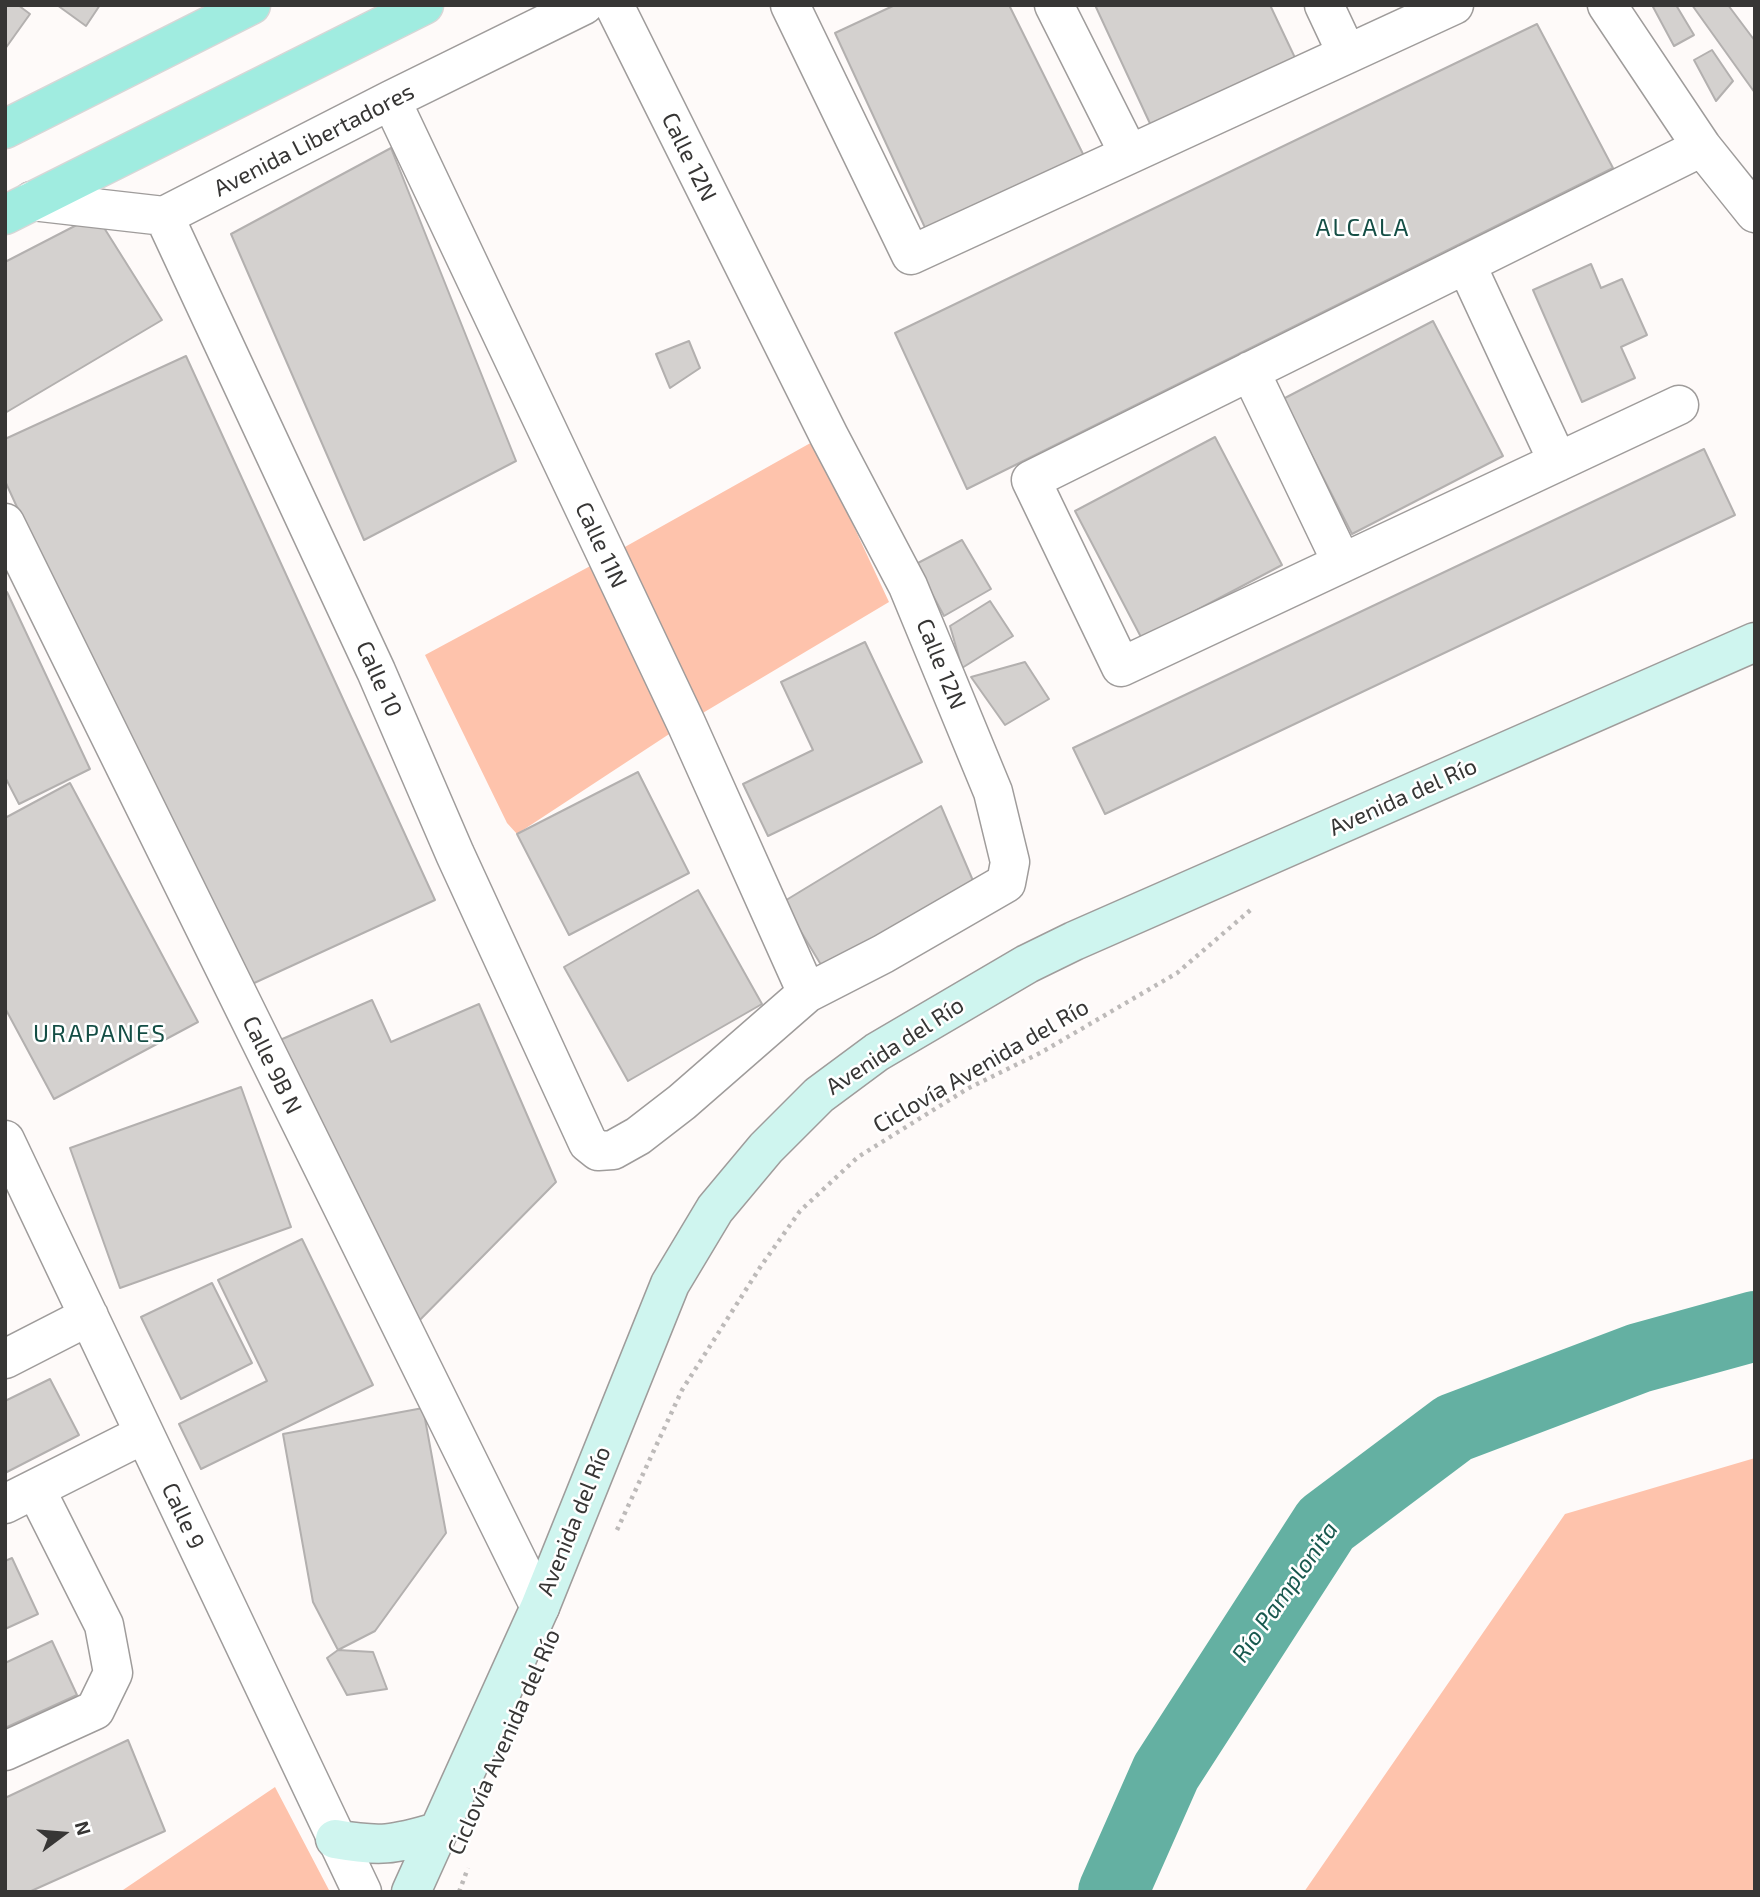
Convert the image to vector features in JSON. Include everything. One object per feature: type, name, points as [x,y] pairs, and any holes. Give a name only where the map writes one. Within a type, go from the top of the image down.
[{"type":"main road","points":[[5,129],[251,5]]},
{"type":"main road","points":[[19,208],[424,5]]},
{"type":"main road","name":"Avenida del Río","points":[[411,1892],[540,1607],[670,1284],[715,1209],[766,1148],[819,1095],[877,1052],[1038,958],[1755,642]]},
{"type":"main road","points":[[335,1839],[367,1845],[397,1844],[437,1832]]},
{"type":"street","name":"Avenida Libertadores","points":[[164,216],[584,5]]},
{"type":"street","name":"Calle 12N","points":[[588,1143],[598,1151],[613,1150],[638,1136],[682,1102],[807,993],[883,954],[1006,883],[1010,862],[993,792],[908,586],[829,436],[614,5]]},
{"type":"street","points":[[790,5],[911,255],[1454,5]]},
{"type":"street","points":[[1054,5],[1129,155]]},
{"type":"street","points":[[1324,5],[1347,54]]},
{"type":"street","points":[[1606,5],[1702,147],[1755,213]]},
{"type":"street","name":"Calle 11N","points":[[391,100],[686,723],[807,993]]},
{"type":"street","points":[[1679,405],[1121,667],[1031,480],[1702,147]]},
{"type":"street","points":[[19,208],[164,216]]},
{"type":"street","name":"Calle 10","points":[[164,216],[376,671],[455,854],[588,1143]]},
{"type":"street","points":[[1466,264],[1558,462]]},
{"type":"street","points":[[1250,371],[1342,563]]},
{"type":"street","name":"Calle 9B N","points":[[5,523],[540,1607]]},
{"type":"street","name":"Calle 9","points":[[5,1140],[362,1892]]},
{"type":"street","points":[[5,1359],[89,1316]]},
{"type":"street","points":[[5,1751],[95,1710],[113,1673],[104,1625],[20,1497],[144,1434]]},
{"type":"path","name":"Ciclovía Avenida del Río","points":[[614,1535],[682,1390],[761,1266],[800,1211],[858,1157],[967,1088],[1042,1052],[1177,973],[1261,901]]},
{"type":"path","name":"Ciclovía Avenida del Río","points":[[459,1892],[469,1867]]},
{"type":"shaded area","points":[[814,441],[889,602],[686,723],[517,834],[507,823],[425,655]]},
{"type":"shaded area","points":[[1755,1458],[1755,1892],[1304,1892],[1565,1514]]},
{"type":"shaded area","points":[[275,1787],[330,1892],[120,1892]]},
{"type":"building","points":[[5,5],[18,5],[30,14],[5,49]]},
{"type":"building","points":[[57,5],[100,5],[86,26]]},
{"type":"building","points":[[895,5],[1009,5],[1086,160],[927,232],[835,33]]},
{"type":"building","points":[[1095,5],[1270,5],[1297,62],[1153,130]]},
{"type":"building","points":[[1652,5],[1676,5],[1694,35],[1674,46]]},
{"type":"building","points":[[1692,5],[1728,5],[1755,41],[1755,93]]},
{"type":"building","points":[[1537,24],[1613,168],[967,489],[895,333]]},
{"type":"building","points":[[1712,50],[1733,81],[1716,101],[1694,60]]},
{"type":"building","points":[[391,148],[516,461],[364,540],[231,234]]},
{"type":"building","points":[[96,215],[162,320],[5,413],[5,262]]},
{"type":"building","points":[[1591,264],[1601,288],[1622,279],[1647,335],[1621,347],[1635,378],[1582,402],[1533,290]]},
{"type":"building","points":[[1433,321],[1503,456],[1352,534],[1283,399]]},
{"type":"building","points":[[689,341],[700,368],[670,388],[656,354]]},
{"type":"building","points":[[186,356],[435,900],[239,990],[5,481],[5,439]]},
{"type":"building","points":[[1215,437],[1282,565],[1142,639],[1075,511]]},
{"type":"building","points":[[1704,449],[1735,515],[1105,814],[1073,748]]},
{"type":"building","points":[[962,540],[991,589],[944,616],[916,564]]},
{"type":"building","points":[[5,592],[90,769],[19,804],[5,777]]},
{"type":"building","points":[[990,601],[1013,636],[962,668],[950,626]]},
{"type":"building","points":[[865,642],[922,762],[768,836],[743,784],[813,750],[781,682]]},
{"type":"building","points":[[1025,662],[1049,699],[1005,725],[971,677]]},
{"type":"building","points":[[638,772],[689,873],[569,935],[517,834]]},
{"type":"building","points":[[70,783],[198,1022],[54,1099],[5,1008],[5,818]]},
{"type":"building","points":[[941,806],[977,890],[826,973],[783,902]]},
{"type":"building","points":[[698,890],[762,1004],[628,1081],[564,967]]},
{"type":"building","points":[[372,1000],[391,1042],[479,1004],[556,1182],[406,1334],[280,1040]]},
{"type":"building","points":[[241,1087],[291,1227],[120,1288],[70,1148]]},
{"type":"building","points":[[302,1239],[373,1385],[201,1469],[179,1424],[267,1381],[218,1280]]},
{"type":"building","points":[[212,1283],[252,1363],[181,1399],[141,1317]]},
{"type":"building","points":[[50,1379],[79,1435],[5,1473],[5,1401]]},
{"type":"building","points":[[423,1408],[446,1533],[375,1631],[338,1650],[313,1602],[283,1434]]},
{"type":"building","points":[[12,1558],[38,1614],[5,1629],[5,1561]]},
{"type":"building","points":[[52,1641],[77,1695],[5,1728],[5,1663]]},
{"type":"building","points":[[338,1650],[373,1652],[387,1689],[347,1695],[327,1658]]},
{"type":"building","points":[[128,1740],[165,1831],[29,1892],[5,1892],[5,1798]]},
{"type":"waterway","name":"Río Pamplonita","points":[[1113,1892],[1166,1772],[1326,1524],[1454,1428],[1639,1358],[1755,1326]]},
{"type":"district","name":"ALCALA","points":[[1363,228]]},
{"type":"district","name":"URAPANES","points":[[100,1034]]}]
